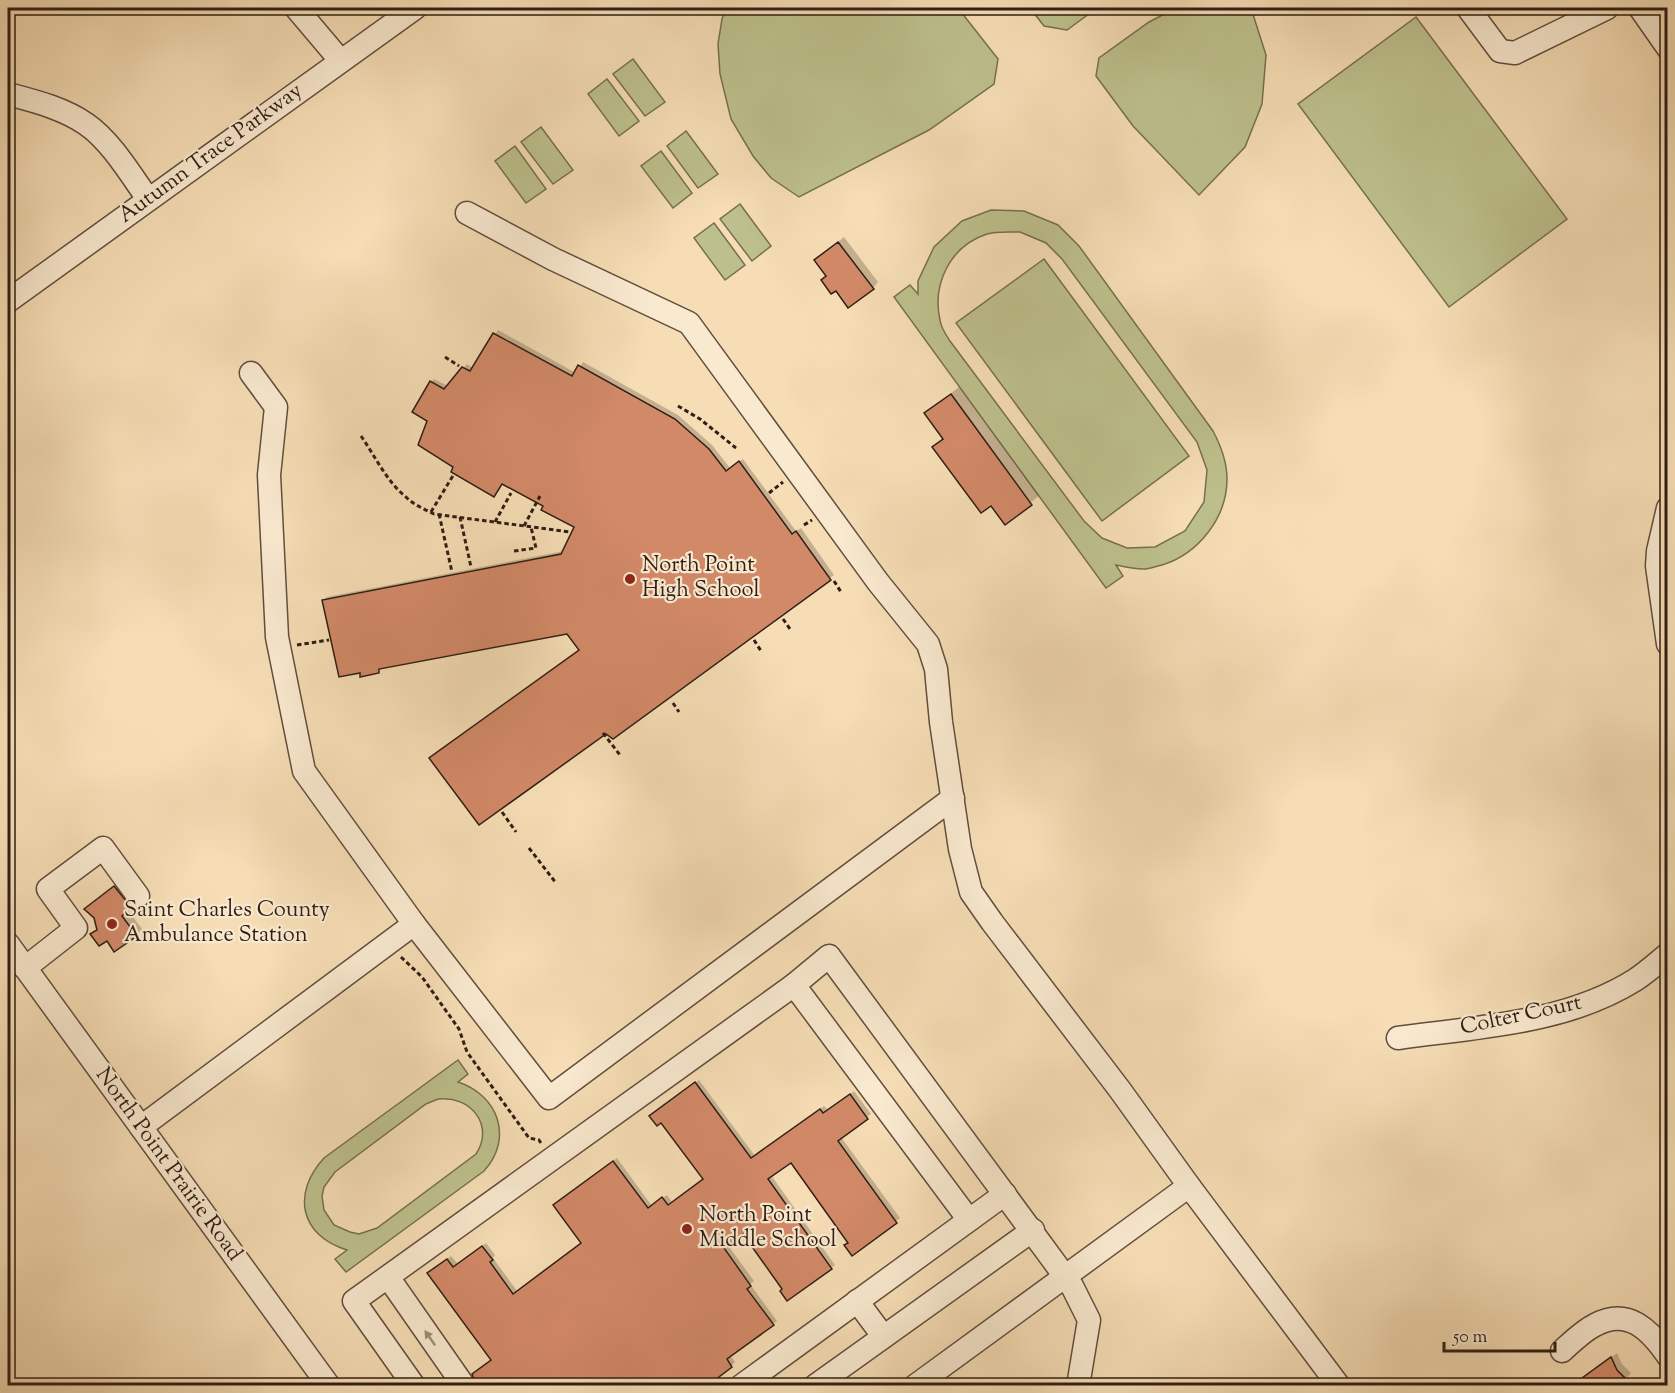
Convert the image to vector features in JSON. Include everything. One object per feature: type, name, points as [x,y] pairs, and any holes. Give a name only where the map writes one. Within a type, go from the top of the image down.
[{"type":"street","points":[[296,8],[340,60]]},
{"type":"street","name":"Autumn Trace Parkway","points":[[8,301],[415,8]]},
{"type":"street","points":[[1468,8],[1500,51],[1515,53],[1607,8]]},
{"type":"street","points":[[1640,8],[1668,48]]},
{"type":"street","points":[[8,94],[57,109],[87,124],[116,155],[148,199]]},
{"type":"street","points":[[467,213],[553,260],[689,323],[878,582],[927,644],[936,669],[941,722],[960,849],[971,892],[1338,1386]]},
{"type":"street","points":[[251,373],[276,407],[269,475],[277,637],[304,771],[414,924],[549,1098],[953,798]]},
{"type":"street","points":[[1668,508],[1657,566],[1668,644]]},
{"type":"street","points":[[25,968],[76,928],[48,889],[103,848],[138,896]]},
{"type":"street","points":[[141,1127],[414,924]]},
{"type":"street","name":"North Point Prairie Road","points":[[8,944],[329,1386]]},
{"type":"street","name":"Colter Court","points":[[1398,1038],[1505,1023],[1563,1011],[1604,996],[1635,980],[1668,954]]},
{"type":"street","points":[[414,1386],[354,1300],[794,985],[829,956],[1066,1275],[1089,1320],[1078,1386]]},
{"type":"street","points":[[794,985],[969,1220]]},
{"type":"street","points":[[915,1386],[1189,1186]]},
{"type":"street","points":[[741,1386],[1005,1194]]},
{"type":"street","points":[[815,1386],[1033,1230]]},
{"type":"street","points":[[388,1277],[464,1386]]},
{"type":"street","points":[[857,1301],[884,1336]]},
{"type":"street","points":[[1562,1351],[1596,1324],[1620,1317],[1642,1325],[1657,1340],[1668,1356]]},
{"type":"path","points":[[445,357],[459,366]]},
{"type":"path","points":[[678,406],[700,419],[736,448]]},
{"type":"path","points":[[362,436],[403,496],[431,512],[570,532]]},
{"type":"path","points":[[431,512],[454,474]]},
{"type":"path","points":[[769,493],[787,479]]},
{"type":"path","points":[[495,522],[512,493]]},
{"type":"path","points":[[524,526],[540,496]]},
{"type":"path","points":[[439,514],[452,572]]},
{"type":"path","points":[[460,517],[471,567]]},
{"type":"path","points":[[514,551],[536,549],[531,527]]},
{"type":"path","points":[[834,581],[841,592]]},
{"type":"path","points":[[783,619],[790,629]]},
{"type":"path","points":[[297,645],[329,640]]},
{"type":"path","points":[[754,640],[761,651]]},
{"type":"path","points":[[673,703],[679,712]]},
{"type":"path","points":[[603,734],[620,755]]},
{"type":"path","points":[[502,812],[516,832]]},
{"type":"path","points":[[529,848],[556,883]]},
{"type":"path","points":[[398,953],[422,977],[459,1029],[466,1052],[529,1138],[539,1140],[543,1147]]},
{"type":"green space","points":[[726,8],[958,8],[998,59],[994,84],[929,130],[799,197],[771,178],[753,156],[731,119],[720,74],[718,44]]},
{"type":"green space","points":[[1030,8],[1097,8],[1067,30],[1044,26]]},
{"type":"green space","points":[[1176,8],[1251,8],[1266,55],[1262,104],[1245,147],[1199,195],[1133,126],[1096,76],[1099,58],[1149,22]]},
{"type":"green space","points":[[1416,17],[1567,219],[1449,307],[1298,104]]},
{"type":"green space","points":[[633,59],[665,102],[645,116],[613,74]]},
{"type":"green space","points":[[607,79],[639,121],[619,136],[588,94]]},
{"type":"green space","points":[[541,127],[573,170],[553,184],[521,142]]},
{"type":"green space","points":[[686,131],[718,174],[698,188],[667,146]]},
{"type":"green space","points":[[515,146],[546,189],[526,203],[495,161]]},
{"type":"green space","points":[[661,151],[692,193],[673,208],[641,166]]},
{"type":"green space","points":[[740,204],[771,246],[752,261],[720,219]]},
{"type":"green space","points":[[991,210],[1024,211],[1058,225],[1079,246],[1213,431],[1226,466],[1226,493],[1222,507],[1208,532],[1198,543],[1175,560],[1148,569],[1116,565],[1123,576],[1106,588],[894,297],[910,285],[918,294],[918,281],[934,247],[962,221]],"holes":[[[999,232],[1020,232],[1046,243],[1062,259],[1197,442],[1207,470],[1204,502],[1185,531],[1155,547],[1127,548],[1102,538],[1084,521],[941,326],[938,306],[942,280],[947,268],[963,247],[987,234]]]},
{"type":"green space","points":[[714,223],[745,265],[725,280],[694,238]]},
{"type":"green space","points":[[1044,259],[1189,456],[1102,521],[956,323]]},
{"type":"green space","points":[[458,1060],[468,1074],[458,1082],[472,1088],[492,1107],[500,1132],[493,1158],[484,1171],[346,1272],[335,1259],[347,1250],[331,1243],[319,1234],[310,1224],[306,1212],[307,1185],[324,1158]],"holes":[[[438,1099],[450,1099],[469,1107],[481,1123],[483,1133],[476,1154],[377,1228],[359,1234],[334,1225],[324,1210],[322,1196],[324,1187],[335,1172],[426,1104]]]},
{"type":"building","points":[[838,242],[874,289],[848,308],[836,291],[831,294],[821,280],[826,276],[814,260]]},
{"type":"building","name":"North Point High School","points":[[493,333],[572,376],[578,365],[675,419],[709,449],[726,471],[739,461],[792,534],[796,531],[831,580],[613,739],[606,734],[479,825],[429,758],[579,650],[567,634],[379,669],[379,673],[360,677],[360,673],[339,677],[322,600],[561,554],[574,527],[541,510],[543,506],[502,484],[494,497],[451,472],[453,467],[418,445],[427,421],[412,412],[430,381],[444,389],[462,367],[470,371]]},
{"type":"building","points":[[951,394],[1032,505],[1005,525],[991,506],[981,513],[932,447],[943,439],[924,413]]},
{"type":"building","name":"Saint Charles County Ambulance Station","points":[[114,886],[131,907],[122,916],[137,936],[114,952],[107,941],[99,946],[90,934],[97,930],[94,918],[84,909]]},
{"type":"building","name":"North Point Middle School","points":[[695,1082],[751,1158],[820,1109],[823,1113],[850,1094],[868,1119],[838,1141],[897,1223],[852,1256],[844,1245],[848,1243],[791,1163],[768,1179],[832,1269],[787,1301],[780,1291],[782,1289],[743,1234],[724,1248],[751,1286],[747,1289],[774,1325],[727,1359],[732,1367],[707,1386],[704,1386],[700,1379],[691,1386],[509,1386],[504,1379],[496,1386],[477,1386],[472,1374],[491,1360],[427,1273],[447,1259],[453,1267],[482,1246],[493,1260],[490,1262],[513,1294],[581,1243],[553,1205],[613,1161],[648,1208],[662,1197],[668,1205],[703,1179],[661,1123],[657,1126],[649,1116]]},
{"type":"building","points":[[1611,1357],[1617,1370],[1627,1380],[1619,1386],[1571,1386]]},
{"type":"place","name":"North Point High School","points":[[630,579]]},
{"type":"place","name":"Saint Charles County Ambulance Station","points":[[112,924]]},
{"type":"place","name":"North Point Middle School","points":[[687,1229]]}]
